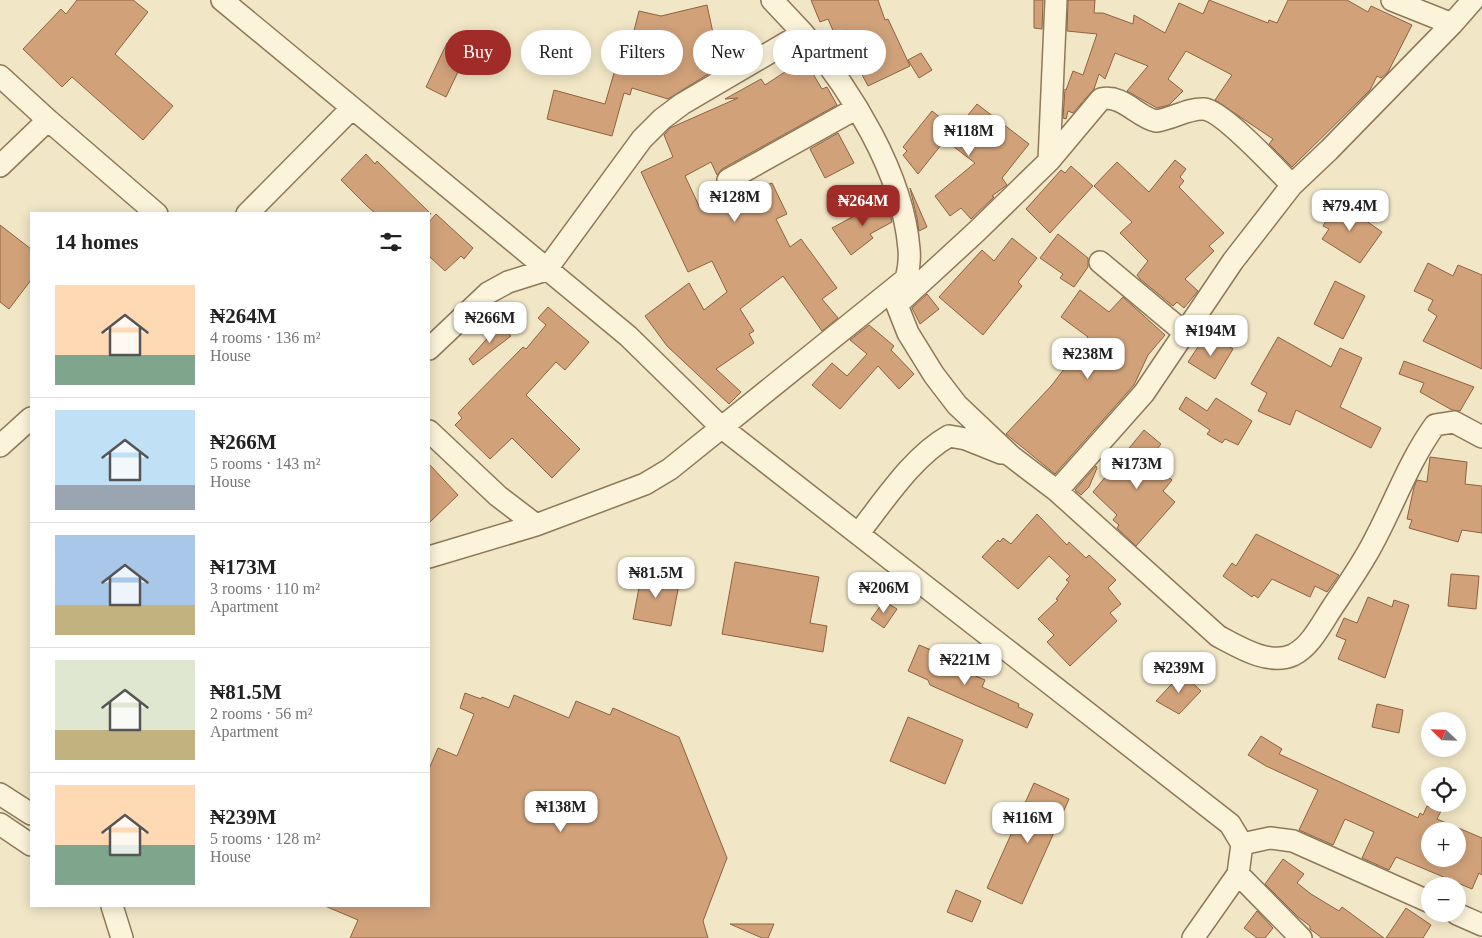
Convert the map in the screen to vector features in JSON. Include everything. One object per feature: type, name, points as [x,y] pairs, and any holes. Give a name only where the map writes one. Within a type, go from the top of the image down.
[{"type":"street","points":[[222,0],[628,336],[722,427],[1230,824],[1242,844],[1238,874],[1194,938]]},
{"type":"street","points":[[772,0],[801,30]]},
{"type":"street","points":[[1049,161],[1056,0]]},
{"type":"street","points":[[1392,0],[1452,24]]},
{"type":"street","points":[[1057,491],[1144,394],[1233,261],[1292,185],[1329,150],[1452,24],[1472,0]]},
{"type":"street","points":[[430,348],[488,293],[508,282],[546,270],[642,139],[662,119],[682,104],[773,50]]},
{"type":"street","points":[[838,75],[894,177],[910,250],[908,277],[897,305],[908,333],[934,375],[957,404],[1011,456],[1057,491],[1218,636],[1246,652],[1271,657],[1292,655],[1304,647],[1319,628],[1373,545],[1422,442],[1435,425],[1454,422],[1482,437]]},
{"type":"street","points":[[0,76],[155,212]]},
{"type":"street","points":[[897,305],[1049,161],[1096,103],[1109,97],[1156,122],[1198,109],[1206,109],[1214,113],[1243,137],[1292,185]]},
{"type":"street","points":[[249,212],[352,108]]},
{"type":"street","points":[[728,180],[857,108]]},
{"type":"street","points":[[0,166],[48,120]]},
{"type":"street","points":[[1100,262],[1186,333]]},
{"type":"street","points":[[430,557],[536,525],[645,484],[670,470],[908,277]]},
{"type":"street","points":[[0,446],[30,419]]},
{"type":"street","points":[[430,431],[498,496],[536,525]]},
{"type":"street","points":[[858,534],[920,458],[949,436],[966,439],[1011,456]]},
{"type":"street","points":[[0,794],[30,813]]},
{"type":"street","points":[[0,824],[30,843]]},
{"type":"street","points":[[1242,844],[1270,838],[1293,841],[1421,898]]},
{"type":"street","points":[[1238,874],[1301,938]]},
{"type":"street","points":[[112,907],[122,938]]},
{"type":"street","points":[[1466,918],[1482,925]]},
{"type":"building","points":[[77,0],[133,0],[148,12],[115,54],[173,106],[143,140],[72,77],[62,87],[23,49],[61,9],[66,14]]},
{"type":"building","points":[[811,0],[878,0],[885,20],[888,19],[910,66],[868,86],[862,75],[886,75],[886,30],[833,30],[828,19],[820,22]]},
{"type":"building","points":[[1034,0],[1043,0],[1042,29],[1034,28]]},
{"type":"building","points":[[1068,0],[1095,0],[1094,13],[1103,13],[1133,24],[1134,15],[1165,33],[1179,3],[1203,14],[1209,0],[1268,23],[1269,20],[1277,23],[1288,0],[1347,0],[1368,12],[1371,6],[1412,25],[1388,72],[1381,78],[1377,76],[1370,90],[1292,167],[1269,144],[1273,139],[1215,100],[1232,75],[1186,51],[1168,79],[1183,91],[1169,105],[1157,108],[1127,91],[1148,66],[1115,53],[1105,79],[1099,74],[1094,89],[1073,113],[1068,111],[1066,119],[1063,118],[1065,89],[1073,71],[1083,75],[1097,34],[1067,31]]},
{"type":"building","points":[[707,5],[712,30],[693,30],[693,75],[707,75],[668,99],[632,88],[630,95],[624,93],[612,136],[547,119],[554,90],[605,104],[613,75],[683,75],[683,30],[634,30],[639,11],[661,16]]},
{"type":"building","points":[[445,47],[445,75],[456,75],[446,97],[426,87]]},
{"type":"building","points":[[921,53],[932,70],[919,78],[908,60]]},
{"type":"building","points":[[780,75],[814,75],[822,89],[827,87],[837,105],[722,169],[717,175],[711,162],[685,176],[700,208],[728,196],[725,192],[734,191],[742,187],[745,193],[772,183],[787,214],[776,219],[790,247],[801,239],[837,288],[822,299],[838,318],[822,331],[783,276],[740,309],[754,331],[749,334],[754,343],[716,369],[741,392],[729,404],[667,346],[645,316],[689,283],[704,310],[727,292],[712,261],[688,272],[641,172],[673,157],[664,135],[670,128],[738,98],[725,99],[761,79],[765,85]]},
{"type":"building","points":[[977,104],[1029,144],[1002,178],[1007,185],[992,196],[994,197],[971,219],[961,208],[950,216],[935,196],[975,163],[945,140],[918,174],[903,155],[907,151],[903,147],[932,111],[956,130]]},
{"type":"building","points":[[838,133],[854,163],[825,178],[810,149]]},
{"type":"building","points":[[366,154],[375,164],[377,161],[429,212],[374,212],[341,180]]},
{"type":"building","points":[[1175,160],[1186,169],[1180,177],[1184,181],[1179,187],[1224,233],[1209,246],[1214,251],[1185,279],[1198,291],[1184,308],[1177,302],[1173,306],[1137,275],[1148,261],[1120,233],[1132,222],[1094,186],[1117,162],[1149,192]]},
{"type":"building","points":[[1071,166],[1093,186],[1050,233],[1026,209],[1061,170],[1065,173]]},
{"type":"building","points":[[910,188],[927,227],[919,231],[917,218]]},
{"type":"building","points":[[1335,199],[1382,232],[1360,263],[1322,239],[1329,229],[1323,226],[1331,213],[1327,211]]},
{"type":"building","points":[[882,201],[886,208],[888,206],[892,222],[870,234],[873,238],[851,255],[832,228]]},
{"type":"building","points":[[436,214],[473,248],[464,259],[461,256],[445,271],[430,257],[430,221]]},
{"type":"building","points":[[0,225],[30,248],[30,281],[9,309],[0,302]]},
{"type":"building","points":[[1058,234],[1088,258],[1088,267],[1074,287],[1060,278],[1063,274],[1040,258]]},
{"type":"building","points":[[1012,238],[1037,258],[1018,282],[1022,286],[983,335],[939,297],[982,250],[994,261]]},
{"type":"building","points":[[1428,263],[1453,276],[1458,265],[1482,275],[1482,369],[1423,341],[1437,316],[1428,310],[1433,300],[1414,291]]},
{"type":"building","points":[[1335,281],[1365,296],[1343,339],[1314,324]]},
{"type":"building","points":[[1080,290],[1109,312],[1123,297],[1165,335],[1148,355],[1134,385],[1055,474],[1006,434],[1052,385],[1088,337],[1061,317]]},
{"type":"building","points":[[927,294],[939,309],[920,324],[912,308]]},
{"type":"building","points":[[548,307],[589,342],[565,370],[556,362],[526,395],[580,449],[552,478],[512,438],[490,459],[455,425],[462,418],[458,413],[523,347],[526,349],[546,325],[538,318]]},
{"type":"building","points":[[499,325],[511,336],[473,365],[469,359]]},
{"type":"building","points":[[869,325],[894,346],[891,350],[914,374],[899,389],[878,366],[840,409],[812,385],[832,363],[847,376],[867,354],[850,340]]},
{"type":"building","points":[[1212,336],[1233,349],[1215,379],[1188,362],[1202,341],[1207,344]]},
{"type":"building","points":[[1278,337],[1331,367],[1340,348],[1362,358],[1340,407],[1381,428],[1371,448],[1296,410],[1290,425],[1258,411],[1267,393],[1251,384]]},
{"type":"building","points":[[1404,361],[1474,387],[1460,411],[1452,410],[1420,392],[1424,383],[1399,374]]},
{"type":"building","points":[[1186,397],[1207,411],[1216,398],[1252,421],[1238,445],[1225,439],[1222,443],[1207,434],[1210,430],[1179,409]]},
{"type":"building","points":[[1144,430],[1161,444],[1149,459],[1172,480],[1163,491],[1175,502],[1136,546],[1117,528],[1119,525],[1113,520],[1117,515],[1093,492]]},
{"type":"building","points":[[1430,457],[1467,462],[1465,484],[1482,486],[1482,533],[1462,530],[1458,542],[1409,528],[1412,520],[1407,519],[1414,487],[1417,480],[1427,482]]},
{"type":"building","points":[[430,465],[458,495],[430,522]]},
{"type":"building","points":[[1096,466],[1097,468],[1089,487],[1081,495],[1075,490]]},
{"type":"building","points":[[1037,514],[1067,545],[1069,542],[1086,558],[1089,555],[1116,580],[1108,588],[1121,604],[1110,613],[1117,621],[1070,666],[1047,642],[1054,635],[1038,619],[1058,600],[1056,599],[1069,582],[1066,580],[1070,576],[1049,556],[1018,589],[982,557],[998,540],[1000,542],[1003,538],[1011,544]]},
{"type":"building","points":[[1256,534],[1339,575],[1327,592],[1315,586],[1310,597],[1272,579],[1258,598],[1254,595],[1252,597],[1223,576],[1232,563],[1236,566]]},
{"type":"building","points":[[735,562],[819,577],[810,623],[827,626],[823,652],[722,634]]},
{"type":"building","points":[[642,572],[680,579],[671,626],[633,619]]},
{"type":"building","points":[[1451,574],[1479,576],[1476,609],[1448,606]]},
{"type":"building","points":[[1368,597],[1392,607],[1394,600],[1409,605],[1385,678],[1338,659],[1346,640],[1336,636],[1344,618],[1357,623]]},
{"type":"building","points":[[884,601],[897,609],[884,628],[871,619]]},
{"type":"building","points":[[919,645],[941,654],[938,660],[985,680],[982,687],[1019,704],[1018,707],[1033,714],[1027,728],[930,685],[928,680],[908,671]]},
{"type":"building","points":[[1182,673],[1201,691],[1179,714],[1156,701]]},
{"type":"building","points":[[465,693],[481,699],[482,697],[509,708],[514,695],[569,718],[576,701],[610,715],[613,708],[679,737],[727,858],[703,921],[708,938],[350,938],[358,920],[327,907],[430,907],[430,767],[438,748],[457,756],[474,714],[460,708]]},
{"type":"building","points":[[1377,704],[1403,710],[1399,733],[1372,727]]},
{"type":"building","points":[[908,717],[963,740],[945,784],[890,761]]},
{"type":"building","points":[[1261,736],[1282,749],[1279,754],[1418,818],[1420,813],[1423,815],[1424,812],[1440,812],[1437,819],[1444,822],[1421,822],[1421,867],[1466,867],[1466,831],[1482,838],[1482,875],[1479,873],[1472,889],[1466,886],[1466,877],[1444,877],[1396,857],[1389,870],[1362,858],[1374,832],[1345,819],[1333,845],[1299,830],[1318,790],[1266,766],[1248,755]]},
{"type":"building","points":[[1034,783],[1069,799],[1022,904],[987,888]]},
{"type":"building","points":[[1283,859],[1304,874],[1297,883],[1311,894],[1339,911],[1342,907],[1384,938],[1322,938],[1310,929],[1310,926],[1297,916],[1265,884]]},
{"type":"building","points":[[956,890],[981,901],[972,922],[947,912]]},
{"type":"building","points":[[1406,908],[1421,918],[1421,922],[1427,922],[1431,925],[1423,938],[1386,938]]},
{"type":"building","points":[[1257,911],[1273,928],[1265,938],[1257,938],[1244,928]]},
{"type":"building","points":[[730,924],[774,924],[768,938],[762,938]]}]
